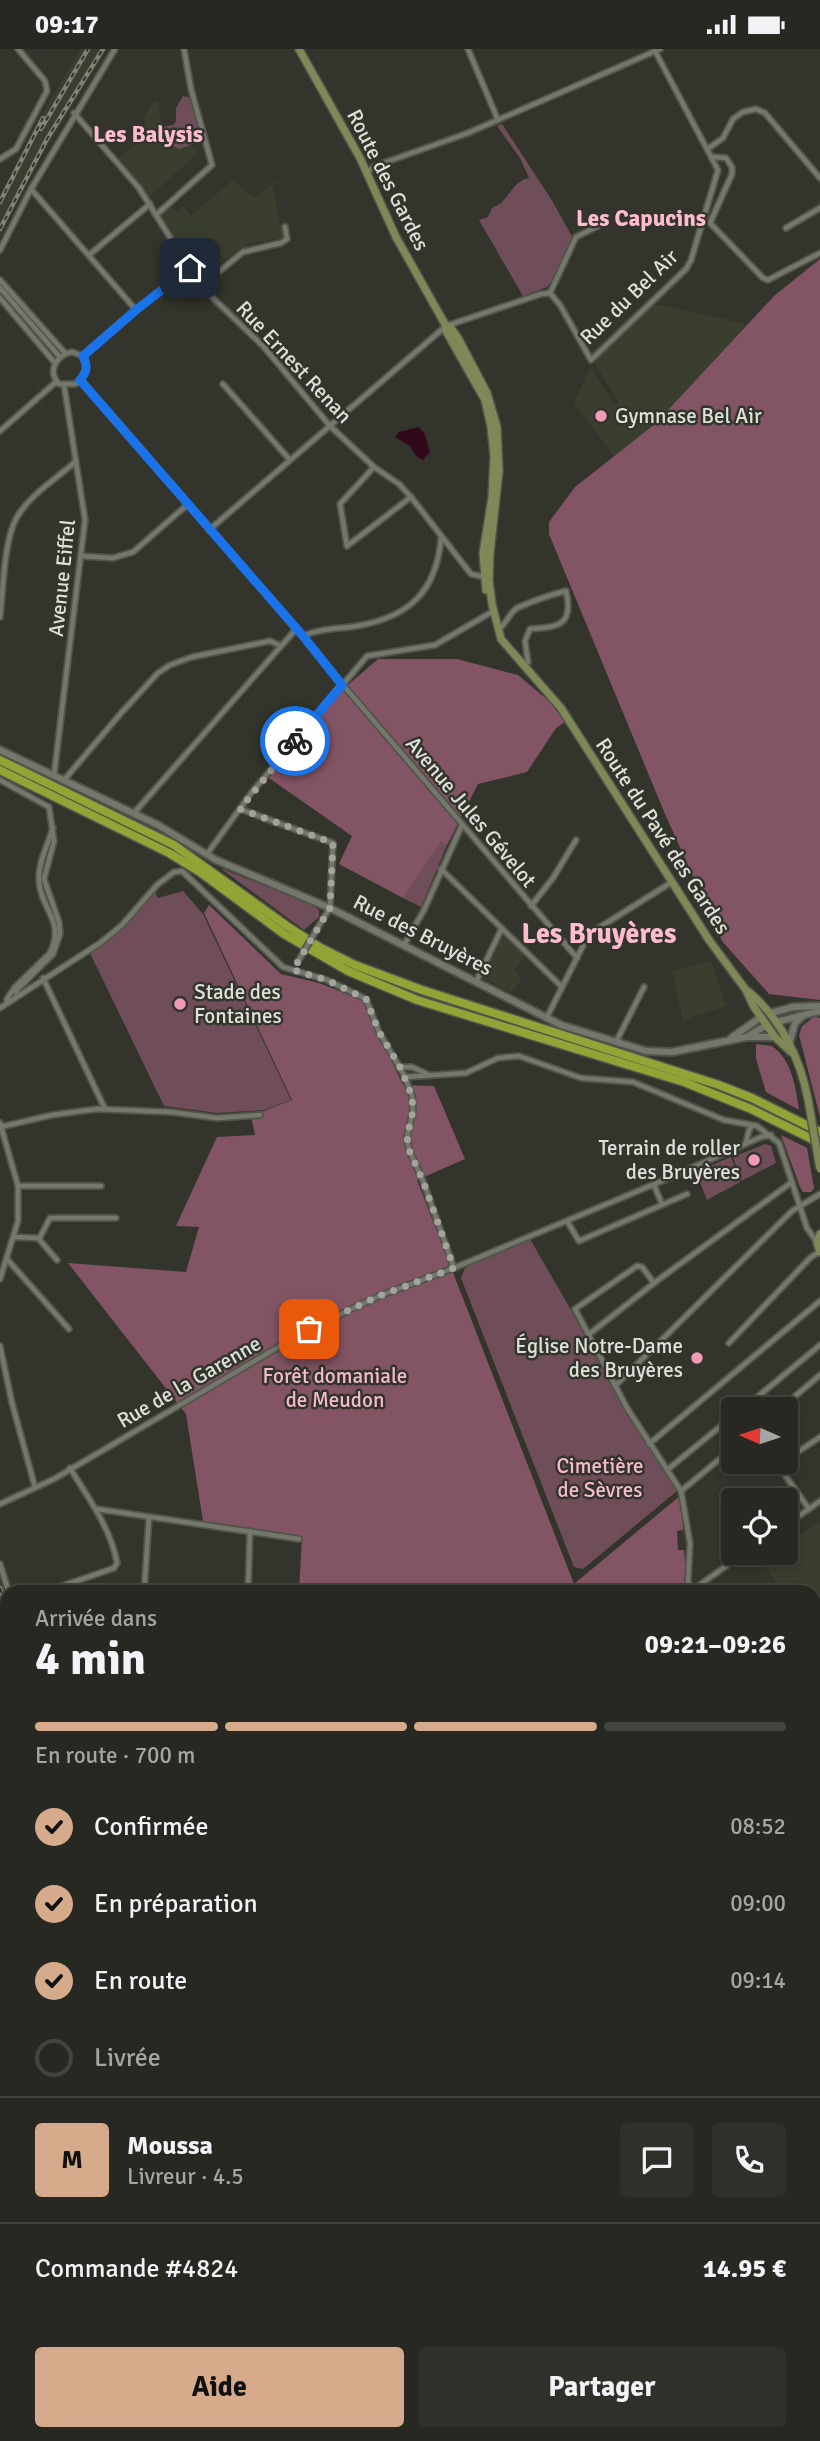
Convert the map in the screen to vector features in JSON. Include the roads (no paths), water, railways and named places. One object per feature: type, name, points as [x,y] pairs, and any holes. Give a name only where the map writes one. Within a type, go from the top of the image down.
[{"type":"highway","points":[[1,760],[174,845],[287,926],[321,948],[355,965],[422,991],[697,1077],[752,1098],[820,1132]]},
{"type":"highway","points":[[0,770],[169,853],[200,872],[284,934],[348,971],[417,1000],[684,1082],[751,1109],[820,1143]]},
{"type":"main road","name":"Route des Gardes","points":[[299,49],[367,172],[396,237],[485,400],[494,456],[492,496],[483,552],[484,577],[492,615]]},
{"type":"main road","points":[[457,321],[458,338]]},
{"type":"main road","name":"Route des Gardes","points":[[446,326],[451,328],[458,338],[487,393],[497,427],[499,471],[489,562],[492,615]]},
{"type":"main road","name":"Route du Pavé des Gardes","points":[[492,615],[509,650],[554,699],[709,940],[746,990],[766,1025],[791,1052],[802,1074],[820,1169]]},
{"type":"main road","name":"Route du Pavé des Gardes","points":[[492,615],[496,638],[504,651],[554,699]]},
{"type":"main road","name":"Route du Pavé des Gardes","points":[[746,990],[771,1013],[790,1041],[791,1052]]},
{"type":"main road","points":[[761,1017],[771,1013]]},
{"type":"main road","points":[[766,1025],[776,1022]]},
{"type":"main road","points":[[820,1233],[817,1243],[820,1252]]},
{"type":"street","points":[[1,156],[16,149],[47,91],[46,81],[19,49]]},
{"type":"street","points":[[0,250],[74,113],[115,49]]},
{"type":"street","points":[[156,215],[212,165],[191,89],[184,49]]},
{"type":"street","points":[[468,49],[498,120]]},
{"type":"street","points":[[367,172],[375,166],[468,134],[658,50]]},
{"type":"street","name":"Rue du Bel Air","points":[[550,293],[560,305],[591,360],[686,269],[691,260],[718,175],[717,165],[658,50]]},
{"type":"street","points":[[708,148],[723,138],[733,119],[743,112],[756,109],[765,113],[820,178]]},
{"type":"street","name":"Rue Ernest Renan","points":[[74,113],[139,188],[190,268],[215,300],[264,347],[330,426],[374,467],[399,484],[471,574],[484,577]]},
{"type":"street","points":[[713,157],[726,158],[732,167],[732,174],[710,223],[763,278],[768,280],[820,253]]},
{"type":"street","points":[[31,189],[136,310]]},
{"type":"street","points":[[89,255],[150,204]]},
{"type":"street","points":[[786,227],[820,208]]},
{"type":"street","points":[[209,530],[446,326],[550,293],[576,237],[598,226]]},
{"type":"street","points":[[203,285],[243,252],[288,239],[285,227]]},
{"type":"street","points":[[83,356],[190,268]]},
{"type":"street","points":[[0,280],[63,355]]},
{"type":"street","points":[[0,288],[63,355]]},
{"type":"street","points":[[0,298],[55,363]]},
{"type":"street","points":[[72,352],[83,356],[87,364],[86,374],[80,380],[75,384],[64,385],[56,382],[52,376],[55,363],[63,355],[72,352]]},
{"type":"street","name":"Avenue Jules Gévelot","points":[[80,380],[297,628],[342,685],[577,958]]},
{"type":"street","points":[[1,429],[56,382]]},
{"type":"street","points":[[223,384],[290,460]]},
{"type":"street","name":"Avenue Eiffel","points":[[54,775],[85,513],[64,385]]},
{"type":"street","points":[[0,617],[15,520],[32,499],[76,462]]},
{"type":"street","points":[[374,467],[340,504],[347,546],[411,497]]},
{"type":"street","points":[[81,556],[113,558],[133,552],[187,505]]},
{"type":"street","points":[[303,636],[327,628],[381,620],[410,605],[425,591],[432,579],[439,562],[441,538]]},
{"type":"street","points":[[498,629],[516,609],[566,591],[569,604],[565,620],[558,627],[530,629],[525,641],[528,662]]},
{"type":"street","points":[[207,854],[240,809],[367,656],[435,645],[492,615]]},
{"type":"street","points":[[134,813],[297,628]]},
{"type":"street","points":[[64,780],[122,712],[158,673],[170,665],[192,657],[270,641],[281,646]]},
{"type":"street","name":"Rue des Bruyères","points":[[0,750],[134,813],[235,870],[330,908],[547,1018],[646,1051],[671,1052],[746,1037],[775,1037]]},
{"type":"street","points":[[0,780],[49,807],[54,827],[54,841],[44,879],[47,895],[59,922],[58,946],[16,991],[17,996]]},
{"type":"street","points":[[240,809],[333,843],[330,908],[293,970]]},
{"type":"street","points":[[404,945],[424,910],[462,825]]},
{"type":"street","points":[[7,1003],[15,987],[54,946],[56,927],[39,882],[41,865],[54,827]]},
{"type":"street","points":[[531,906],[553,878],[576,840]]},
{"type":"street","points":[[441,869],[562,987]]},
{"type":"street","points":[[0,1008],[112,934],[157,885],[174,872],[182,870],[283,967],[327,980],[366,999],[379,1032],[400,1067],[412,1096],[413,1111],[407,1137],[409,1150],[454,1268]]},
{"type":"street","points":[[547,1018],[589,934],[672,882]]},
{"type":"street","points":[[476,982],[502,928]]},
{"type":"street","points":[[43,978],[105,1109]]},
{"type":"street","points":[[616,1042],[645,988]]},
{"type":"street","points":[[771,1013],[793,1007],[820,1008]]},
{"type":"street","points":[[776,1022],[820,1008]]},
{"type":"street","points":[[790,1041],[795,1023],[805,1013]]},
{"type":"street","name":"Rue des Bruyères","points":[[727,1041],[761,1017]]},
{"type":"street","name":"Rue des Bruyères","points":[[746,1037],[766,1025]]},
{"type":"street","points":[[405,1077],[466,1073],[498,1058],[519,1056],[581,1078],[633,1082],[724,1120],[757,1126],[759,1135]]},
{"type":"street","points":[[400,1067],[412,1067],[432,1075]]},
{"type":"street","points":[[0,1279],[18,1221],[18,1186],[0,1126],[75,1111],[105,1109],[171,1112],[217,1118],[260,1115]]},
{"type":"street","points":[[742,1125],[748,1133],[771,1135],[779,1143],[807,1228],[817,1243]]},
{"type":"street","points":[[745,1146],[753,1126]]},
{"type":"street","name":"Rue de la Garenne","points":[[0,1504],[70,1468],[309,1329],[379,1296],[454,1268],[745,1146],[759,1135]]},
{"type":"street","points":[[588,1335],[792,1182]]},
{"type":"street","points":[[653,1185],[662,1203]]},
{"type":"street","points":[[18,1186],[102,1186]]},
{"type":"street","points":[[567,1221],[579,1241],[687,1193]]},
{"type":"street","points":[[615,1386],[799,1205],[820,1194]]},
{"type":"street","points":[[39,1239],[50,1218],[116,1218]]},
{"type":"street","points":[[807,1228],[820,1233]]},
{"type":"street","points":[[14,1237],[39,1239],[57,1260]]},
{"type":"street","points":[[729,1343],[810,1258],[820,1252]]},
{"type":"street","points":[[7,1259],[69,1329]]},
{"type":"street","points":[[654,1283],[642,1267],[637,1266],[577,1305],[576,1312],[649,1444],[681,1491],[689,1528],[689,1585]]},
{"type":"street","points":[[649,1444],[820,1301]]},
{"type":"street","points":[[757,1397],[820,1345]]},
{"type":"street","points":[[0,1346],[35,1487]]},
{"type":"street","points":[[794,1397],[820,1375]]},
{"type":"street","points":[[667,1471],[721,1426]]},
{"type":"street","points":[[798,1452],[820,1437]]},
{"type":"street","points":[[681,1491],[721,1458]]},
{"type":"street","points":[[65,1585],[114,1568],[115,1555],[97,1509],[70,1468]]},
{"type":"street","points":[[785,1474],[809,1509]]},
{"type":"street","points":[[798,1517],[817,1503],[818,1510]]},
{"type":"street","points":[[97,1509],[299,1539]]},
{"type":"street","points":[[145,1585],[149,1518]]},
{"type":"street","points":[[248,1585],[250,1531]]},
{"type":"street","points":[[0,1564],[7,1585]]},
{"type":"street","points":[[701,1585],[728,1565]]},
{"type":"railway","points":[[41,129],[88,49]]},
{"type":"railway","points":[[0,229],[47,139],[103,49]]},
{"type":"railway","points":[[0,202],[43,118]]},
{"type":"place","name":"Gymnase Bel Air","points":[[601,416]]},
{"type":"place","name":"Stade des Fontaines","points":[[180,1004]]},
{"type":"place","name":"Terrain de roller des Bruyères","points":[[754,1160]]},
{"type":"place","name":"Église Notre-Dame des Bruyères","points":[[697,1358]]},
{"type":"district","name":"Les Balysis","points":[[148,134]]},
{"type":"district","name":"Les Capucins","points":[[641,218]]},
{"type":"district","name":"Les Bruyères","points":[[599,934]]},
{"type":"park label","name":"Forêt domaniale de Meudon","points":[[335,1388]]},
{"type":"park label","name":"Cimetière de Sèvres","points":[[600,1478]]}]
